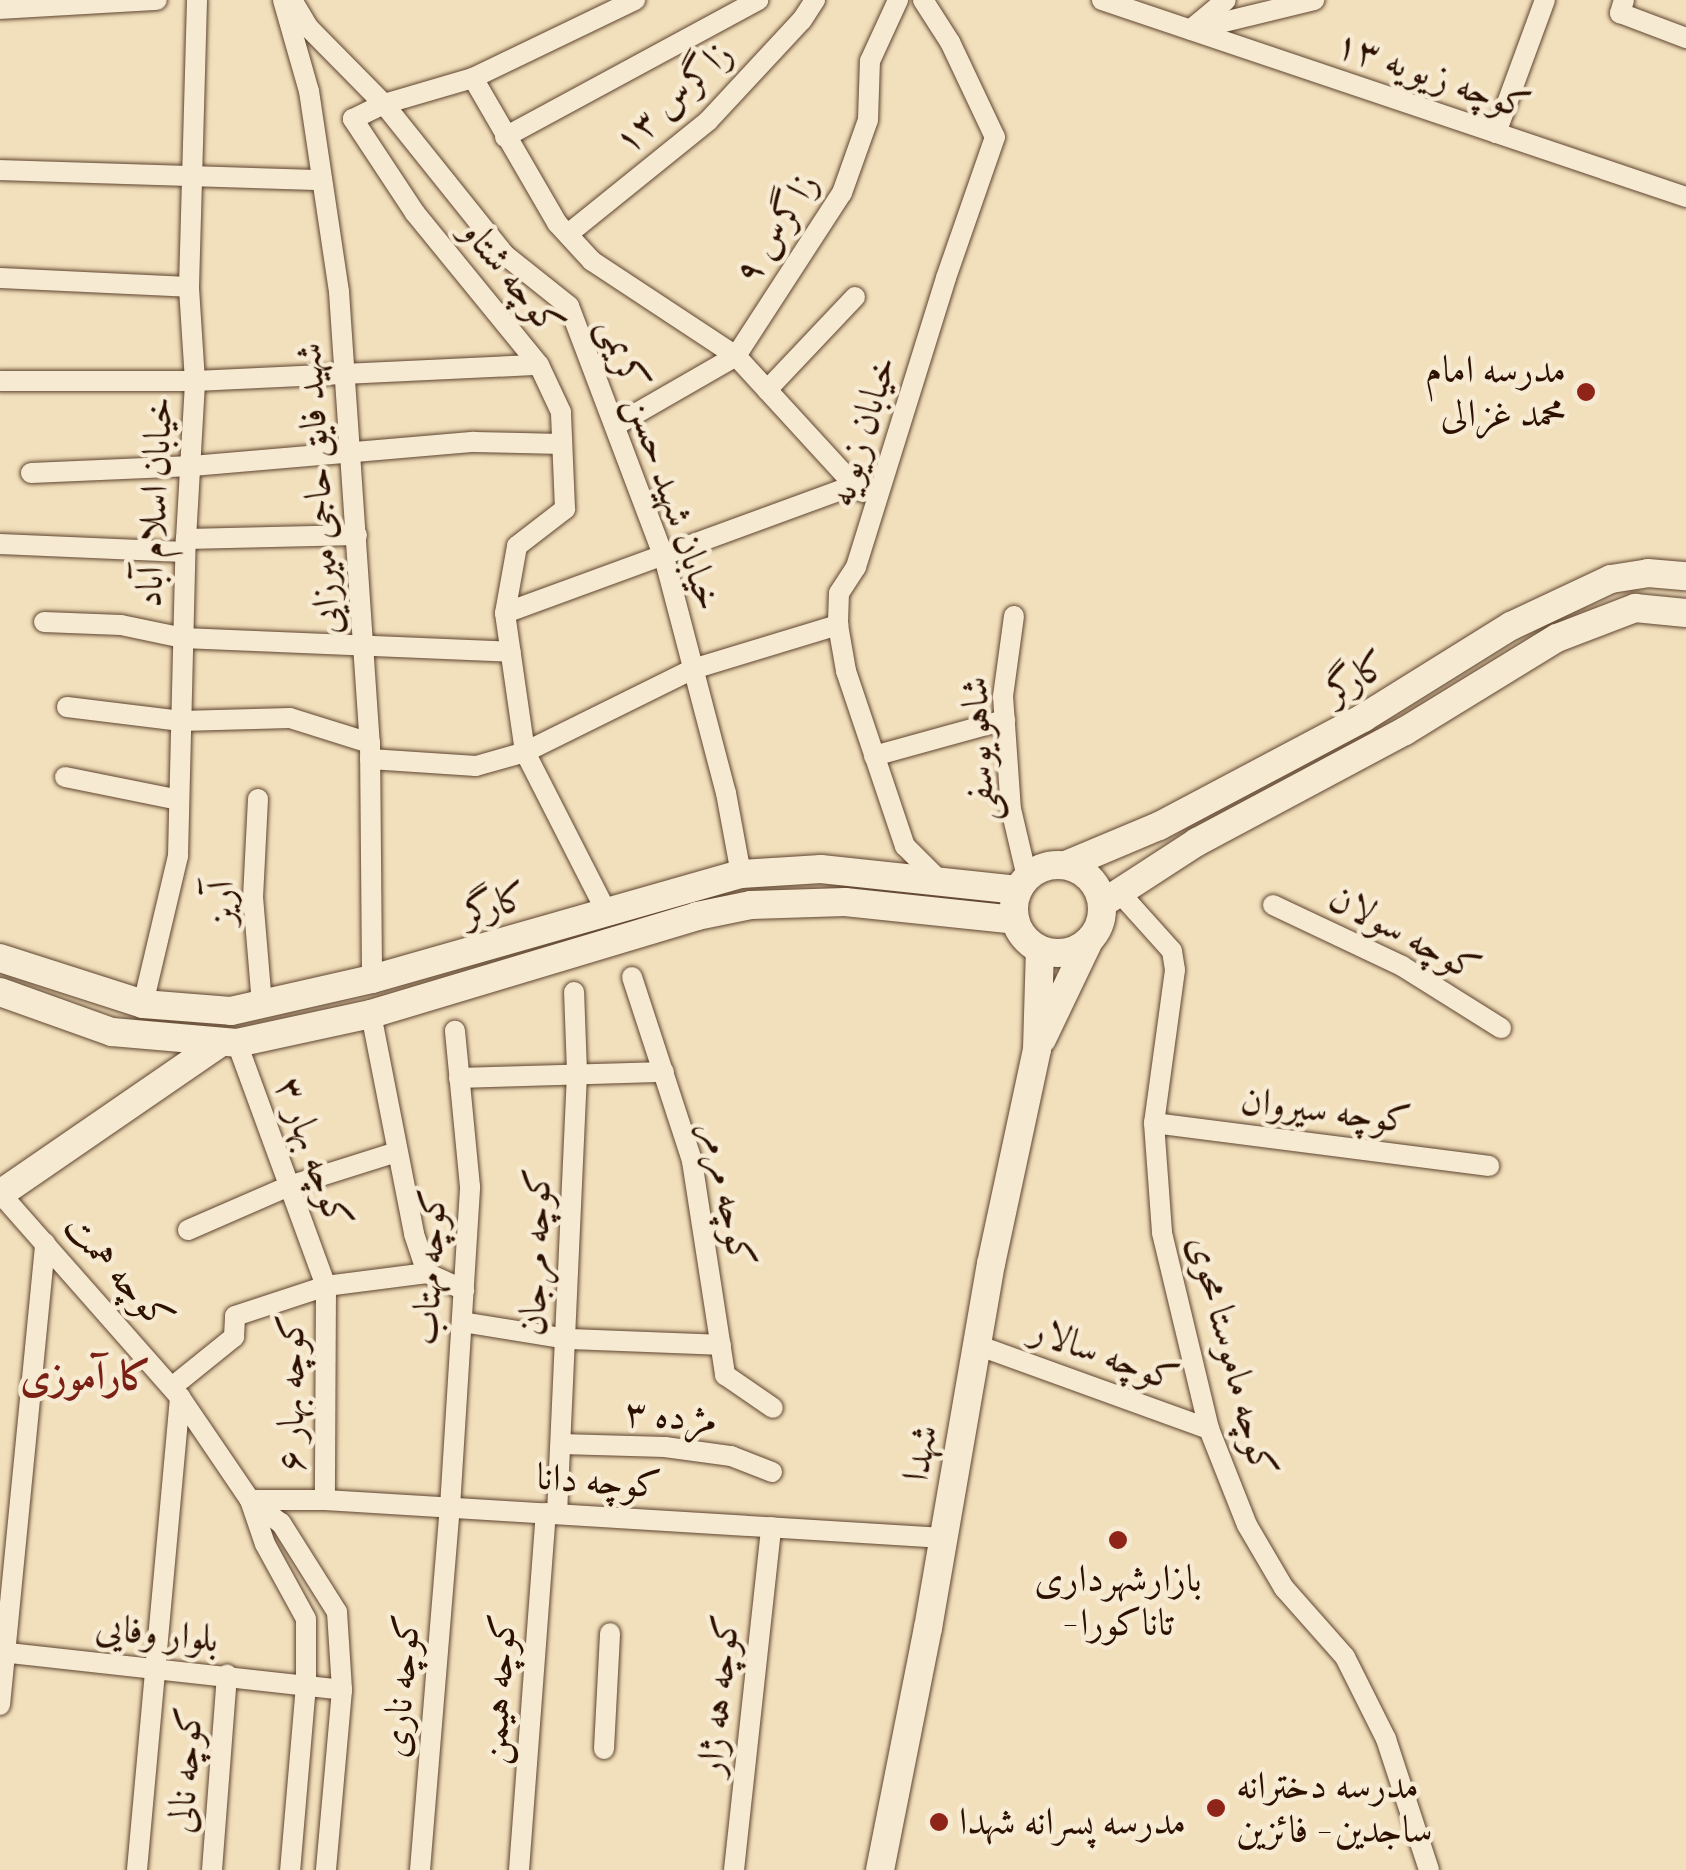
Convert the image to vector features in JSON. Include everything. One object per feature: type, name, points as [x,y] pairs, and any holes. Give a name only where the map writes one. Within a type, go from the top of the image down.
[{"type":"main road","name":"کارگر","points":[[1066,865],[1159,826],[1363,718],[1511,626],[1594,586],[1648,573],[1686,576]]},
{"type":"main road","name":"کارگر","points":[[1111,898],[1197,842],[1405,731],[1558,638],[1635,608],[1686,613]]},
{"type":"main road","points":[[1037,1049],[1111,898],[1066,865],[1045,866],[1023,884],[1015,920],[1024,938],[1040,950],[1060,954],[1089,942]]},
{"type":"main road","name":"کارگر","points":[[0,958],[143,1004],[231,1011],[372,980],[741,874],[821,869],[940,881],[1023,884]]},
{"type":"main road","name":"کارگر","points":[[0,992],[112,1032],[227,1044],[371,1014],[697,916],[750,905],[845,902],[1015,920]]},
{"type":"main road","points":[[1037,1049],[1040,950]]},
{"type":"main road","points":[[371,1014],[372,980]]},
{"type":"main road","points":[[0,1193],[227,1044]]},
{"type":"main road","name":"شهدا","points":[[880,1870],[977,1345],[1037,1049]]},
{"type":"street","points":[[0,9],[157,0]]},
{"type":"street","name":"خیابان اسلام آباد","points":[[143,1004],[178,856],[186,546],[195,381],[189,287],[197,0]]},
{"type":"street","name":"شهید فایق حاجی میرزایی","points":[[283,0],[309,91],[339,292],[370,751],[372,980]]},
{"type":"street","name":"خیابان شهید حسن کریمی","points":[[292,0],[308,27],[384,104],[505,255],[569,306],[664,557],[726,793],[741,874]]},
{"type":"street","points":[[384,104],[473,78],[635,0]]},
{"type":"street","points":[[506,138],[758,0]]},
{"type":"street","name":"زاگرس ۱۳","points":[[568,234],[708,121],[802,20],[815,0]]},
{"type":"street","name":"زاگرس ۹","points":[[616,425],[736,356],[842,193],[868,120],[870,61],[898,0]]},
{"type":"street","name":"خیابان زیویه","points":[[923,0],[950,42],[995,138],[946,278],[856,567],[839,593],[838,625],[846,671],[905,846],[940,881]]},
{"type":"street","name":"کوچه زیویه ۱۳","points":[[1102,0],[1686,197]]},
{"type":"street","points":[[1189,30],[1206,0]]},
{"type":"street","points":[[1189,30],[1226,0]]},
{"type":"street","points":[[1189,30],[1314,0]]},
{"type":"street","points":[[1496,133],[1544,0]]},
{"type":"street","points":[[1624,0],[1620,13],[1684,33]]},
{"type":"street","points":[[473,78],[506,138],[568,234],[592,261],[638,295],[736,356],[854,484],[877,502]]},
{"type":"street","name":"کوچه شتاو","points":[[384,104],[353,120],[416,213],[539,365],[561,412],[565,509],[517,546],[505,613],[525,752],[606,910]]},
{"type":"street","points":[[0,170],[194,173],[322,180]]},
{"type":"street","points":[[0,278],[189,287]]},
{"type":"street","points":[[767,390],[855,297]]},
{"type":"street","points":[[0,381],[195,381],[539,365]]},
{"type":"street","points":[[31,473],[192,466],[474,442],[562,444]]},
{"type":"street","points":[[505,613],[854,484]]},
{"type":"street","points":[[0,544],[186,546],[357,536]]},
{"type":"street","name":"شاهو یوسفی","points":[[1014,616],[1003,696],[1011,809],[1023,884]]},
{"type":"street","points":[[44,622],[121,625],[183,638],[511,652]]},
{"type":"street","points":[[67,707],[181,721],[290,718],[370,751],[476,766],[525,752],[693,669],[838,625]]},
{"type":"street","points":[[874,756],[1005,720]]},
{"type":"street","points":[[65,777],[179,800]]},
{"type":"street","name":"آریز","points":[[258,799],[254,897],[262,1004]]},
{"type":"street","name":"کوچه ماموستا محوی","points":[[1111,898],[1172,950],[1175,970],[1154,1123],[1162,1232],[1209,1429],[1247,1526],[1284,1588],[1344,1657],[1386,1739],[1429,1870]]},
{"type":"street","name":"کوچه سولان","points":[[1273,905],[1402,966],[1501,1028]]},
{"type":"street","name":"کوچه مرمر","points":[[632,977],[692,1161],[725,1375],[773,1408]]},
{"type":"street","name":"کوچه مرجان","points":[[551,1513],[561,1444],[567,1338],[577,1072],[574,992]]},
{"type":"street","points":[[371,1014],[396,1152],[427,1274]]},
{"type":"street","name":"کوچه مهتاب","points":[[450,1507],[470,1187],[455,1031]]},
{"type":"street","name":"کوچه بهار ۳","points":[[227,1044],[289,1186],[326,1286]]},
{"type":"street","points":[[459,1078],[664,1072]]},
{"type":"street","name":"کوچه سیروان","points":[[1154,1123],[1489,1166]]},
{"type":"street","points":[[188,1230],[289,1186],[396,1152]]},
{"type":"street","name":"کوچه همت","points":[[0,1193],[176,1392],[250,1500],[265,1544],[306,1619],[306,1686]]},
{"type":"street","points":[[0,1704],[45,1242]]},
{"type":"street","points":[[137,1870],[176,1392],[234,1336],[235,1316],[326,1286],[427,1274],[464,1290]]},
{"type":"street","name":"کوچه بهار ۶","points":[[325,1500],[326,1286]]},
{"type":"street","points":[[462,1322],[567,1338],[720,1344]]},
{"type":"street","name":"کوچه سالار","points":[[977,1345],[1209,1429]]},
{"type":"street","name":"مژده ۳","points":[[561,1444],[665,1446],[732,1456],[772,1472]]},
{"type":"street","name":"کوچه همت","points":[[250,1500],[282,1523],[337,1612],[342,1690]]},
{"type":"street","name":"کوچه دانا","points":[[250,1500],[325,1500],[944,1538]]},
{"type":"street","name":"کوچه ناری","points":[[420,1870],[450,1507]]},
{"type":"street","name":"کوچه هیمن","points":[[520,1870],[551,1513]]},
{"type":"street","name":"کوچه هه ژار","points":[[734,1870],[771,1527]]},
{"type":"street","points":[[604,1749],[610,1634]]},
{"type":"street","name":"بلوار وفایی","points":[[3,1652],[342,1690]]},
{"type":"street","name":"کوچه نالی","points":[[212,1870],[227,1675]]},
{"type":"street","points":[[290,1870],[306,1686]]},
{"type":"street","points":[[326,1870],[342,1690]]},
{"type":"place","name":"مدرسه امام محمد غزالی","points":[[1586,392]]},
{"type":"place","name":"بازارشهرداری - تاناکورا","points":[[1118,1540]]},
{"type":"place","name":"مدرسه دخترانه ساجدین - فائزین","points":[[1216,1808]]},
{"type":"place","name":"مدرسه پسرانه شهدا","points":[[939,1822]]},
{"type":"district","name":"کارآموزی","points":[[86,1376]]}]
